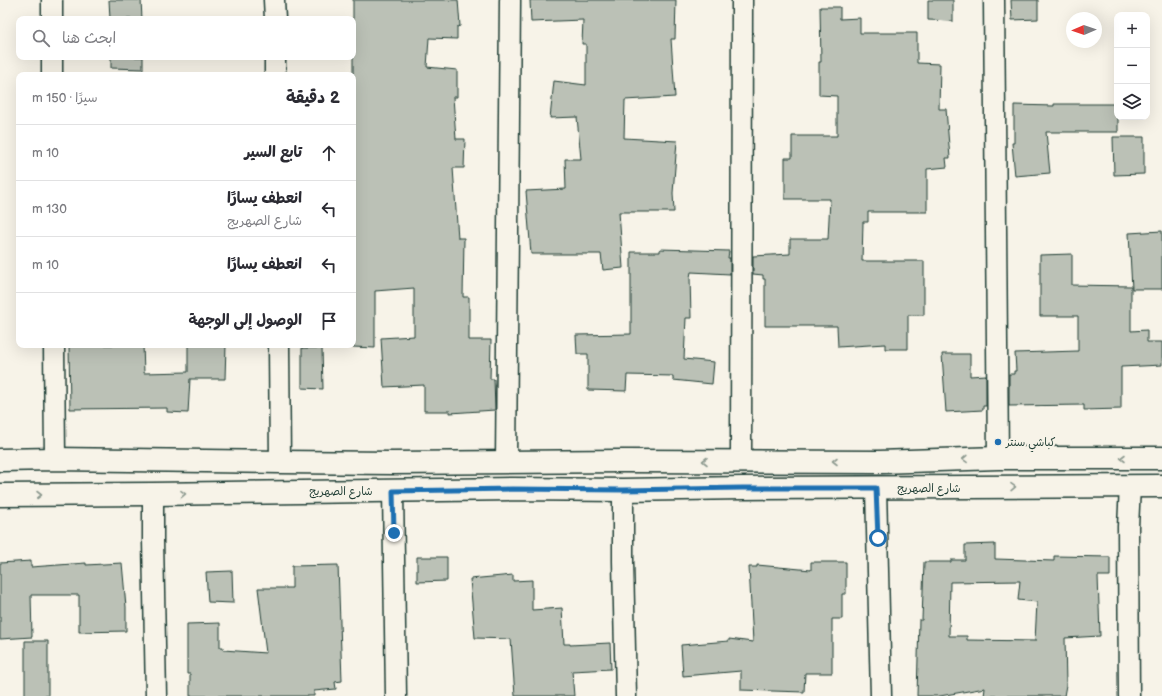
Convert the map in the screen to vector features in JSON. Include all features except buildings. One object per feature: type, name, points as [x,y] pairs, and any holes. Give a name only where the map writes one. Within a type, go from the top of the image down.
[{"type":"main road","points":[[0,460],[55,459],[280,462],[879,462],[998,458],[1162,458]]},
{"type":"main road","name":"شارع الصهريج","points":[[0,495],[512,489],[623,490],[1162,486]]},
{"type":"street","points":[[52,0],[52,16]]},
{"type":"street","points":[[274,0],[275,16]]},
{"type":"street","points":[[506,462],[510,0]]},
{"type":"street","points":[[741,461],[742,0]]},
{"type":"street","points":[[994,0],[998,458]]},
{"type":"street","points":[[52,60],[52,72]]},
{"type":"street","points":[[275,60],[275,72]]},
{"type":"street","points":[[54,348],[55,459]]},
{"type":"street","points":[[279,348],[280,462]]},
{"type":"street","points":[[1129,696],[1128,527],[1130,486]]},
{"type":"street","points":[[876,488],[881,696]]},
{"type":"street","points":[[623,490],[626,696]]},
{"type":"street","points":[[393,491],[396,696]]},
{"type":"street","points":[[153,494],[156,696]]},
{"type":"place","name":"كباشي سنتر","points":[[998,442]]},
{"type":"route","points":[[394,533],[393,491],[512,489],[623,490],[876,488],[878,538]]}]
